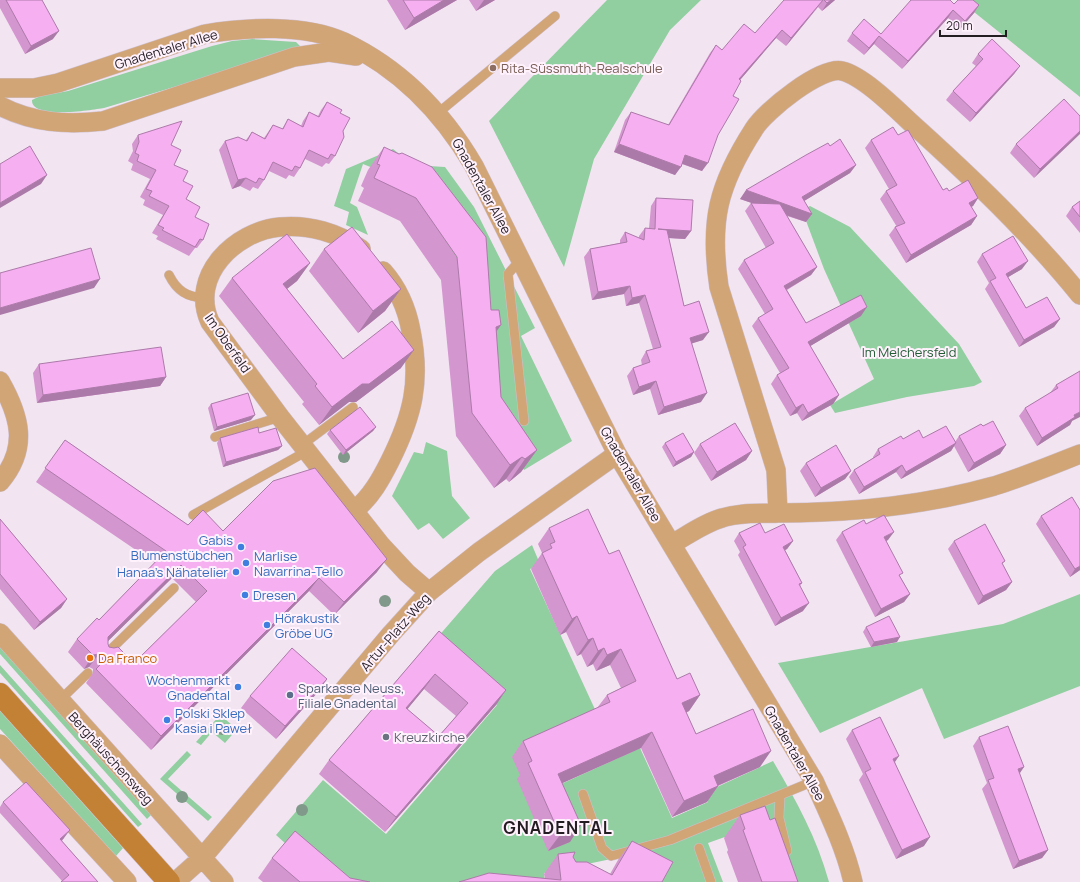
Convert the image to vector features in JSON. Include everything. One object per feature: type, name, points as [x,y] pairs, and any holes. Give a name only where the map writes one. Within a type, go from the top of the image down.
[{"type":"main road","points":[[0,694],[169,882]]},
{"type":"street","name":"Gnadentaler Allee","points":[[0,88],[34,88],[58,83],[205,34],[229,30],[272,29],[318,34],[343,42],[398,74],[414,88],[438,113],[460,142],[474,166],[617,454],[814,781],[838,833],[850,865],[853,882]]},
{"type":"street","name":"Gnadentaler Allee","points":[[0,106],[31,118],[56,123],[103,121],[306,54],[329,52],[344,53],[377,61]]},
{"type":"street","points":[[778,513],[776,470],[721,294],[715,260],[714,234],[717,208],[724,182],[736,157],[756,125],[768,112],[812,79],[826,72],[842,71],[857,78],[889,102],[951,158],[1010,216],[1080,295]]},
{"type":"street","name":"Im Oberfeld","points":[[355,510],[364,503],[374,490],[389,462],[406,423],[415,388],[417,366],[411,327],[403,302],[390,279],[366,253],[338,236],[312,229],[281,227],[266,230],[250,236],[217,262],[207,278],[204,298],[205,312],[210,322],[280,417],[355,510],[380,544],[407,573],[429,592]]},
{"type":"street","points":[[0,381],[11,400],[19,433],[18,449],[13,462],[8,472],[0,482]]},
{"type":"street","name":"Artur-Platz-Weg","points":[[175,882],[202,858],[391,634],[429,592],[479,552],[617,454]]},
{"type":"street","points":[[672,544],[707,524],[722,518],[740,514],[847,512],[917,503],[995,485],[1080,454]]},
{"type":"street","name":"Berghäuschensweg","points":[[0,633],[224,882]]},
{"type":"street","points":[[0,744],[127,882]]},
{"type":"lane","points":[[438,113],[555,16]]},
{"type":"lane","points":[[521,260],[508,274],[524,421]]},
{"type":"lane","points":[[169,276],[174,286],[184,294],[204,298]]},
{"type":"lane","points":[[193,515],[304,448],[353,407]]},
{"type":"lane","points":[[215,437],[280,417]]},
{"type":"lane","points":[[104,656],[174,588]]},
{"type":"lane","points":[[60,700],[88,672]]},
{"type":"lane","points":[[584,794],[602,848],[611,856],[670,840],[814,781]]},
{"type":"lane","points":[[780,795],[779,818],[787,851]]},
{"type":"lane","points":[[699,848],[711,882]]},
{"type":"green space","points":[[607,0],[701,0],[670,30],[594,159],[564,267],[489,121]]},
{"type":"green space","points":[[959,0],[1080,0],[1080,97]]},
{"type":"green space","points":[[252,39],[296,42],[300,46],[298,50],[104,108],[76,112],[51,112],[41,110],[34,106],[32,100],[40,96],[68,91],[212,46],[232,41]]},
{"type":"green space","points":[[393,149],[413,165],[445,167],[474,207],[535,328],[521,336],[572,441],[524,470],[490,419],[419,187],[363,164],[350,203],[357,207],[368,235],[346,225],[349,212],[334,206],[346,169]]},
{"type":"green space","name":"Im Melchersfeld","points":[[810,206],[850,227],[959,344],[982,382],[974,386],[907,397],[835,413],[830,405],[874,379],[824,269],[802,210]]},
{"type":"green space","points":[[426,442],[447,451],[452,496],[470,518],[443,539],[429,523],[418,530],[392,496],[414,452],[423,454]]},
{"type":"green space","points":[[532,545],[540,564],[530,569],[599,718],[548,790],[640,748],[672,818],[708,802],[704,793],[773,761],[790,790],[812,835],[829,882],[775,882],[750,828],[708,843],[723,882],[660,882],[616,858],[544,873],[545,882],[319,882],[286,844],[276,835],[323,780],[386,834],[497,705],[430,646],[495,571]]},
{"type":"green space","points":[[1080,594],[1080,686],[944,739],[922,688],[820,733],[778,663],[1003,624]]},
{"type":"green space","points":[[0,643],[152,814],[147,819],[0,654]]},
{"type":"green space","points":[[0,665],[142,824],[138,827],[0,673]]},
{"type":"green space","points":[[0,711],[123,848],[116,856],[0,729]]},
{"type":"green space","points":[[220,715],[237,729],[225,743],[212,732],[201,745],[196,742]]},
{"type":"green space","points":[[187,751],[191,755],[168,779],[212,817],[208,821],[160,779]]},
{"type":"building","points":[[6,0],[42,0],[59,31],[31,46]]},
{"type":"building","points":[[403,0],[444,0],[414,18]]},
{"type":"building","points":[[784,0],[823,0],[791,38],[782,30],[739,79],[741,81],[733,96],[739,99],[718,135],[708,163],[685,155],[681,167],[619,144],[631,112],[669,125],[716,45],[722,50],[744,24],[755,33]]},
{"type":"building","points":[[824,0],[831,0],[827,3]]},
{"type":"building","points":[[911,0],[950,0],[954,4],[958,0],[973,0],[979,5],[965,21],[953,10],[908,61],[879,36],[869,48],[852,33],[864,19],[881,34]]},
{"type":"building","points":[[992,39],[1020,66],[976,113],[953,91],[983,59],[978,54]]},
{"type":"building","points":[[1064,99],[1080,116],[1080,131],[1040,169],[1016,144]]},
{"type":"building","points":[[327,102],[342,110],[340,113],[350,118],[343,131],[344,137],[335,156],[331,154],[328,159],[309,150],[300,168],[295,166],[292,171],[273,162],[264,180],[259,178],[256,183],[246,178],[238,180],[225,141],[238,137],[247,141],[252,132],[265,139],[273,125],[283,129],[288,119],[303,127],[309,112],[319,117]]},
{"type":"building","points":[[182,121],[171,145],[181,150],[174,165],[188,171],[183,181],[193,186],[186,199],[200,207],[195,217],[209,224],[203,240],[200,239],[195,247],[162,230],[164,228],[158,225],[169,206],[149,196],[152,191],[146,189],[156,170],[137,161],[139,155],[135,153],[139,142],[138,135]]},
{"type":"building","points":[[893,127],[898,135],[908,130],[943,190],[947,188],[949,191],[968,180],[978,198],[969,203],[977,216],[911,255],[895,227],[905,223],[886,191],[897,185],[871,140]]},
{"type":"building","points":[[840,139],[856,165],[802,197],[812,214],[746,190],[828,143],[830,146]]},
{"type":"building","points":[[30,146],[47,175],[0,203],[0,164]]},
{"type":"building","points":[[384,147],[399,154],[402,153],[432,167],[486,237],[491,310],[499,310],[501,325],[496,327],[501,397],[537,450],[525,459],[522,457],[510,465],[472,413],[457,257],[416,198],[374,178],[380,165],[377,164]]},
{"type":"building","points":[[656,198],[693,200],[691,231],[658,229],[667,230],[684,306],[699,301],[709,332],[690,338],[707,393],[664,407],[656,381],[639,387],[633,368],[650,362],[646,351],[661,347],[645,295],[632,298],[630,286],[598,292],[590,249],[627,242],[625,232],[644,240],[645,228],[655,229]]},
{"type":"building","points":[[1080,201],[1080,217],[1072,207]]},
{"type":"building","points":[[751,203],[780,204],[817,267],[784,286],[806,323],[861,295],[867,307],[808,342],[839,395],[808,413],[803,404],[796,408],[777,375],[789,368],[758,318],[773,309],[744,260],[774,243]]},
{"type":"building","points":[[352,227],[401,289],[373,311],[324,249]]},
{"type":"building","points":[[287,234],[310,263],[283,284],[343,359],[392,321],[414,350],[369,384],[362,384],[332,407],[315,386],[317,384],[232,278]]},
{"type":"building","points":[[1013,236],[1028,261],[1006,274],[1026,308],[1047,297],[1060,319],[1024,340],[990,281],[996,278],[982,254]]},
{"type":"building","points":[[91,248],[100,279],[0,308],[0,273]]},
{"type":"building","points":[[161,347],[166,377],[43,395],[39,364]]},
{"type":"building","points":[[1080,371],[1080,412],[1074,415],[1075,417],[1042,438],[1025,408],[1058,388],[1056,385]]},
{"type":"building","points":[[248,393],[255,415],[217,427],[211,404]]},
{"type":"building","points":[[360,407],[376,427],[346,450],[330,430]]},
{"type":"building","points":[[993,421],[1006,445],[974,463],[959,436],[981,424],[983,426]]},
{"type":"building","points":[[735,423],[752,451],[717,472],[700,444]]},
{"type":"building","points":[[946,426],[956,443],[906,472],[902,465],[864,487],[854,470],[880,454],[878,449],[901,436],[903,439],[919,430],[923,438]]},
{"type":"building","points":[[258,427],[259,433],[276,428],[282,446],[226,462],[220,438]]},
{"type":"building","points":[[683,433],[694,452],[676,462],[665,443]]},
{"type":"building","points":[[65,440],[188,525],[203,510],[223,531],[273,481],[315,468],[387,559],[344,602],[319,578],[161,736],[96,669],[103,662],[102,656],[99,654],[93,655],[77,639],[97,618],[99,620],[166,551],[45,468]],"holes":[[[181,565],[207,591],[134,663],[118,647],[109,647],[108,637]]]},
{"type":"building","points":[[836,445],[851,471],[821,488],[806,463]]},
{"type":"building","points":[[1072,497],[1080,510],[1080,566],[1075,569],[1041,516]]},
{"type":"building","points":[[588,509],[609,554],[619,550],[677,679],[690,673],[700,695],[682,703],[696,734],[753,709],[771,751],[714,776],[718,786],[684,801],[652,732],[558,774],[581,825],[560,835],[528,763],[532,761],[523,741],[610,702],[607,695],[636,681],[621,649],[607,655],[604,648],[598,651],[593,638],[588,640],[577,616],[572,619],[542,553],[552,548],[550,544],[555,542],[549,528]]},
{"type":"building","points":[[884,515],[894,532],[884,537],[903,573],[899,575],[910,594],[881,609],[842,532],[864,520],[866,524]]},
{"type":"building","points":[[0,519],[67,599],[40,622],[0,574]]},
{"type":"building","points":[[760,523],[765,533],[784,524],[793,541],[783,547],[802,583],[799,584],[809,603],[781,618],[743,547],[746,545],[739,533]]},
{"type":"building","points":[[985,524],[1005,561],[1002,563],[1012,582],[983,596],[954,541]]},
{"type":"building","points":[[889,616],[900,637],[874,642],[866,627]]},
{"type":"building","name":"Kreuzkirche","points":[[439,631],[506,690],[396,817],[329,760]],"holes":[[[435,674],[468,703],[439,736],[406,708]]]},
{"type":"building","points":[[292,648],[327,679],[285,726],[250,696]]},
{"type":"building","points":[[880,717],[899,756],[893,759],[930,837],[902,850],[865,772],[871,769],[852,730]]},
{"type":"building","points":[[1008,726],[1024,767],[1018,769],[1048,850],[1019,861],[988,780],[994,778],[979,737]]},
{"type":"building","points":[[26,782],[70,830],[60,839],[98,882],[61,882],[69,875],[3,802]]},
{"type":"building","points":[[765,806],[770,820],[775,818],[798,882],[762,882],[743,830],[745,829],[740,815]]},
{"type":"building","points":[[295,831],[350,878],[370,882],[300,882],[272,858]]},
{"type":"building","points":[[632,841],[673,862],[662,882],[459,882],[489,873],[561,880],[558,854],[575,852],[573,857],[576,862],[587,862],[612,875]]},
{"type":"place","name":"Rita-Süssmuth-Realschule","points":[[493,68]]},
{"type":"place","name":"Gabis Blumenstübchen","points":[[241,547]]},
{"type":"place","name":"Marlise Navarrina-Tello","points":[[246,563]]},
{"type":"place","name":"Hanaa's Nähatelier","points":[[236,572]]},
{"type":"place","name":"Dresen","points":[[245,595]]},
{"type":"place","name":"Hörakustik Gröbe UG","points":[[267,625]]},
{"type":"place","name":"Da Franco","points":[[90,658]]},
{"type":"place","name":"Wochenmarkt Gnadental","points":[[238,687]]},
{"type":"place","name":"Sparkasse Neuss, Filiale Gnadental","points":[[290,695]]},
{"type":"place","name":"Polski Sklep Kasia i Paweł","points":[[167,720]]},
{"type":"place","name":"Kreuzkirche","points":[[386,737]]},
{"type":"district","name":"GNADENTAL","points":[[558,827]]}]
